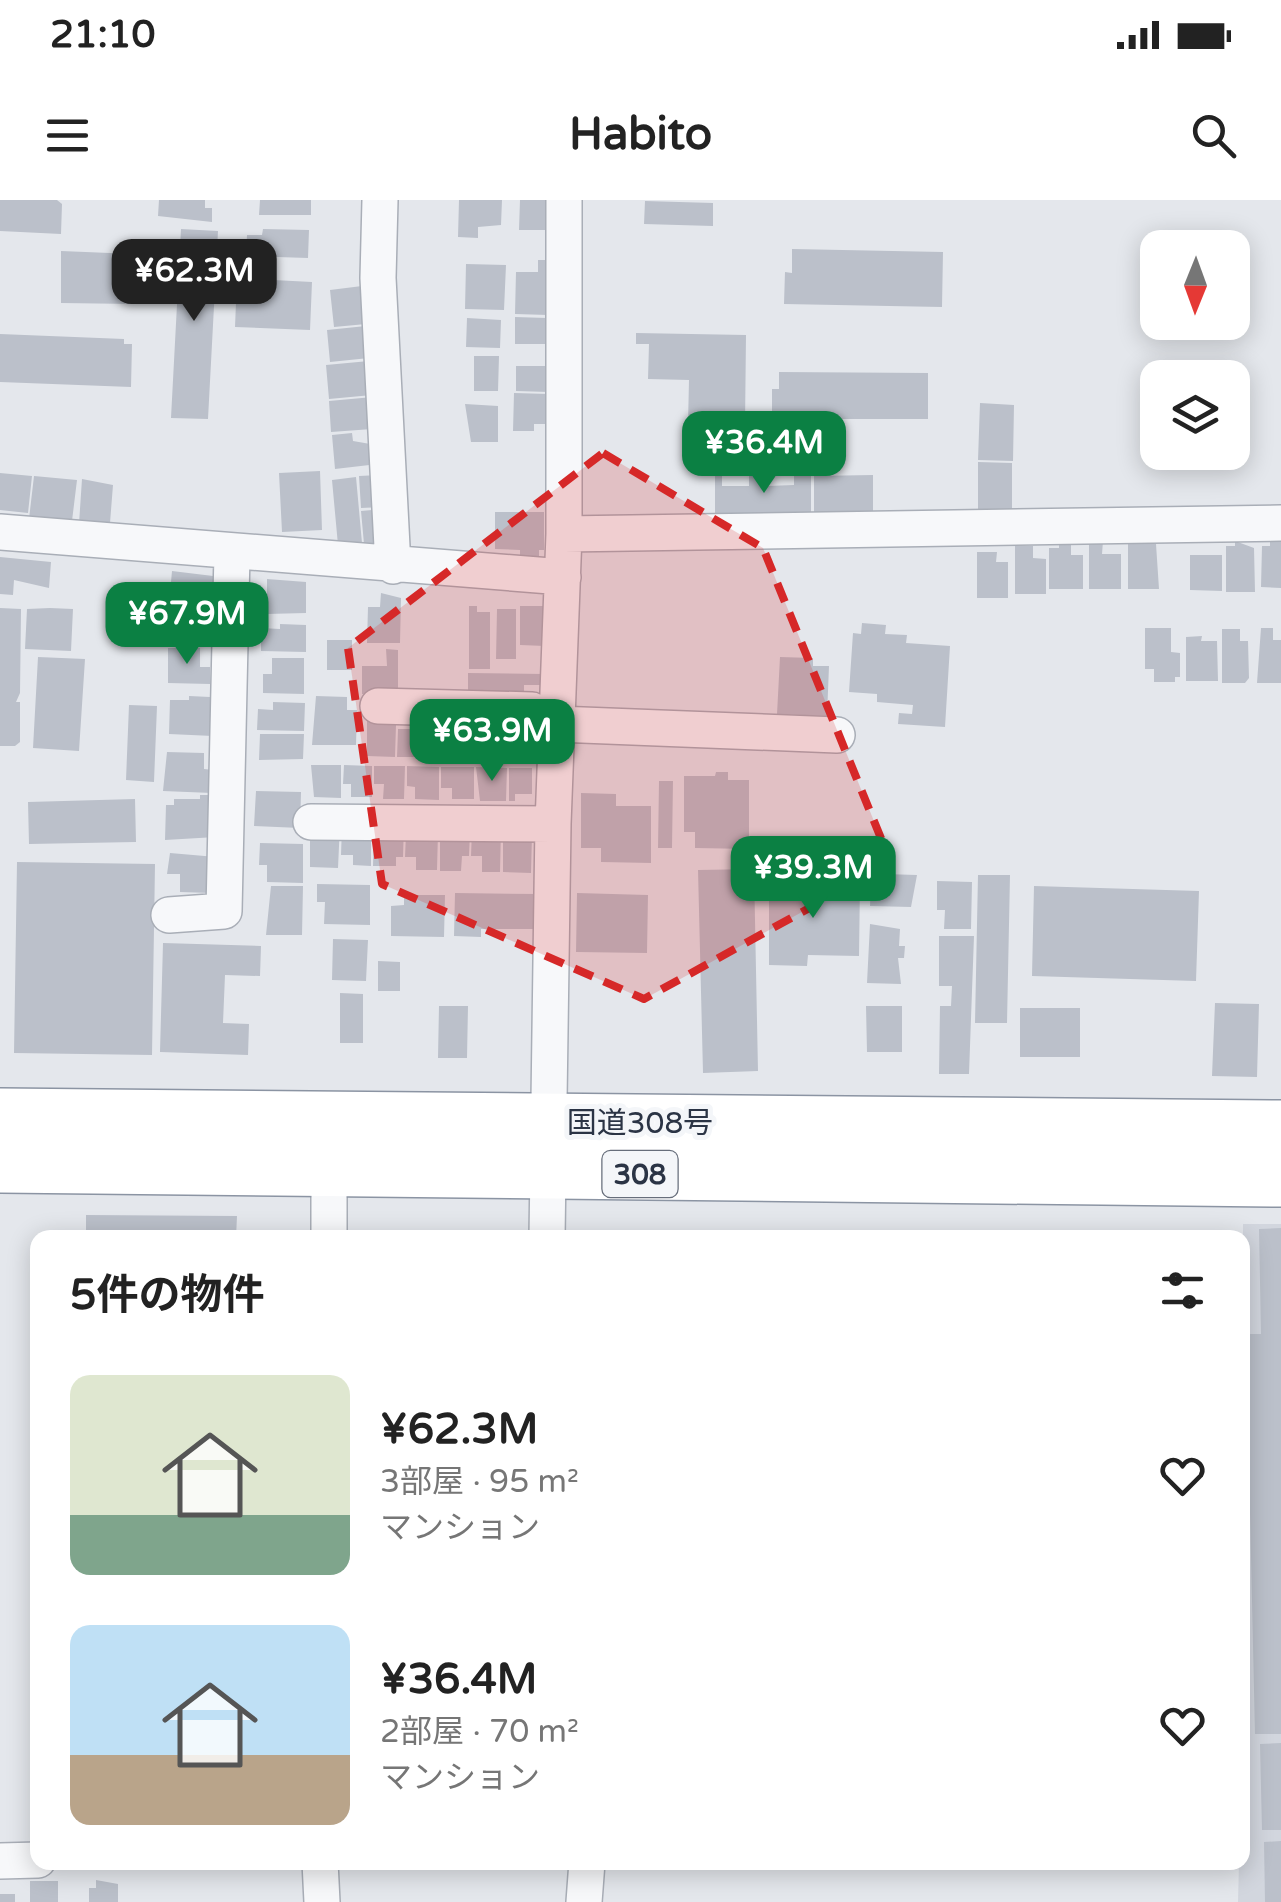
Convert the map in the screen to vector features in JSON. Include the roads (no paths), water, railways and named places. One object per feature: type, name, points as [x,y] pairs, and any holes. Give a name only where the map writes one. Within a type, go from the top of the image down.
[{"type":"highway","name":"国道308号","points":[[0,1116],[330,1142],[547,1147],[1281,1179]]},
{"type":"highway","name":"国道308号","points":[[547,1147],[1281,1128]]},
{"type":"highway","name":"国道308号","points":[[0,1165],[330,1142]]},
{"type":"street","points":[[380,200],[378,278],[393,566]]},
{"type":"street","points":[[548,1230],[554,824],[564,534],[564,200]]},
{"type":"street","points":[[564,534],[1281,522]]},
{"type":"street","points":[[0,532],[562,578]]},
{"type":"street","points":[[169,915],[224,912],[232,553]]},
{"type":"street","points":[[378,706],[532,710],[557,724],[837,735]]},
{"type":"street","points":[[311,822],[554,824]]},
{"type":"street","points":[[329,1230],[330,1142]]},
{"type":"street","points":[[0,1861],[30,1860]]},
{"type":"street","points":[[320,1870],[322,1902]]},
{"type":"street","points":[[584,1902],[586,1870]]}]
